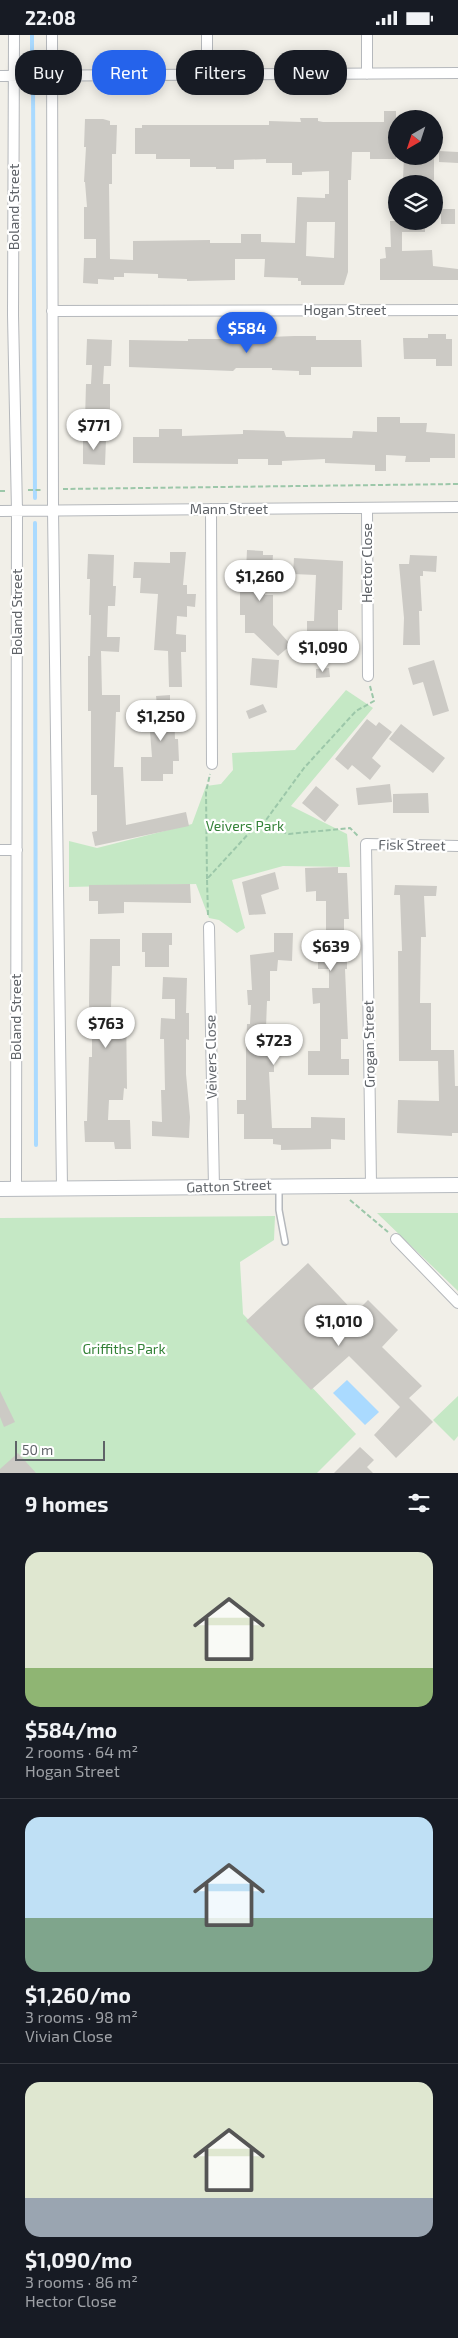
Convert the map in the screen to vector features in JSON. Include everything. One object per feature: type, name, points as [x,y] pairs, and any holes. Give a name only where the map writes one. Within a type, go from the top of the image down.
[{"type":"street","name":"Boland Street","points":[[14,35],[13,315],[17,511],[16,1189]]},
{"type":"street","points":[[52,35],[52,50]]},
{"type":"street","points":[[207,35],[207,50]]},
{"type":"street","points":[[367,35],[367,74]]},
{"type":"street","points":[[264,74],[458,73]]},
{"type":"street","points":[[82,76],[176,74]]},
{"type":"street","points":[[0,77],[14,77]]},
{"type":"street","points":[[52,95],[52,311],[62,1188]]},
{"type":"street","name":"Hogan Street","points":[[52,311],[458,310]]},
{"type":"street","name":"Mann Street","points":[[0,511],[458,507]]},
{"type":"street","points":[[211,509],[212,764]]},
{"type":"street","name":"Hector Close","points":[[367,509],[368,676]]},
{"type":"street","name":"Fisk Street","points":[[366,845],[458,846]]},
{"type":"street","name":"Grogan Street","points":[[366,845],[371,1184]]},
{"type":"street","points":[[0,850],[17,850]]},
{"type":"street","name":"Veivers Close","points":[[209,927],[214,1188]]},
{"type":"street","name":"Gatton Street","points":[[0,1189],[214,1188],[371,1184],[458,1185]]},
{"type":"street","points":[[396,1239],[458,1303]]},
{"type":"lane","points":[[279,1185],[279,1210],[285,1242]]},
{"type":"path","points":[[29,490],[93,487],[458,485]]},
{"type":"path","points":[[207,879],[280,803],[304,768],[356,711],[374,701],[368,676]]},
{"type":"path","points":[[209,927],[206,792],[212,764]]},
{"type":"path","points":[[260,824],[289,834],[318,829],[350,828],[366,845]]},
{"type":"path","points":[[332,1185],[396,1239]]},
{"type":"green space","name":"Veivers Park","points":[[346,690],[373,708],[291,806],[347,834],[350,867],[283,866],[232,880],[245,928],[237,933],[219,920],[209,918],[196,884],[69,887],[69,841],[97,848],[192,824],[206,786],[221,784],[233,770],[232,753],[295,750]]},
{"type":"green space","points":[[377,1213],[458,1213],[458,1291]]},
{"type":"green space","name":"Griffiths Park","points":[[275,1216],[274,1240],[240,1262],[243,1314],[356,1434],[317,1473],[0,1473],[0,1218]]},
{"type":"green space","points":[[458,1396],[458,1436],[454,1441],[433,1420]]},
{"type":"water","points":[[347,1380],[379,1412],[365,1425],[333,1393]]},
{"type":"building","points":[[384,111],[388,111],[388,159],[370,159],[370,152],[352,152],[351,180],[348,180],[348,272],[344,285],[301,285],[301,281],[298,281],[298,278],[264,277],[265,259],[235,259],[235,280],[187,281],[187,279],[158,278],[158,274],[124,273],[124,277],[114,277],[114,280],[98,279],[98,284],[83,283],[84,258],[96,258],[96,239],[84,239],[84,207],[87,207],[84,182],[85,119],[103,119],[110,121],[110,125],[117,125],[116,154],[112,154],[112,184],[109,184],[110,259],[133,260],[133,241],[210,240],[210,243],[241,243],[241,234],[261,234],[261,242],[295,243],[297,197],[325,198],[325,194],[329,194],[329,171],[302,172],[302,175],[292,175],[292,163],[266,163],[266,159],[234,160],[234,169],[216,169],[216,167],[190,167],[190,159],[156,159],[156,154],[135,154],[135,128],[142,128],[142,125],[269,125],[269,121],[301,122],[300,118],[318,118],[318,121],[384,122]],"holes":[[[307,222],[335,222],[334,258],[306,256]]]},
{"type":"building","points":[[443,151],[458,152],[458,163],[443,162]]},
{"type":"building","points":[[404,165],[434,165],[434,175],[403,175]]},
{"type":"building","points":[[443,209],[455,209],[455,224],[443,224]]},
{"type":"building","points":[[390,230],[425,230],[425,232],[402,232],[402,251],[432,250],[433,266],[458,269],[458,280],[380,280],[380,259],[386,258],[385,247],[391,247]]},
{"type":"building","points":[[428,334],[446,334],[446,339],[452,339],[452,366],[436,366],[436,359],[404,359],[403,338],[428,338]]},
{"type":"building","points":[[316,336],[316,340],[361,340],[362,367],[311,367],[311,375],[299,375],[299,371],[272,370],[272,368],[236,368],[233,371],[129,367],[129,340],[188,341],[188,339],[269,339],[269,337]]},
{"type":"building","points":[[87,339],[112,340],[111,366],[104,366],[103,384],[110,384],[110,409],[100,409],[100,420],[85,420],[86,384],[91,384],[92,365],[86,365]]},
{"type":"building","points":[[377,417],[400,417],[400,423],[427,423],[426,432],[455,434],[455,458],[430,458],[430,462],[405,462],[406,456],[386,455],[386,471],[375,471],[375,465],[325,463],[325,459],[282,461],[282,465],[268,465],[268,459],[238,459],[238,464],[133,463],[133,437],[159,437],[159,429],[182,429],[182,436],[243,434],[243,430],[284,431],[286,437],[352,438],[353,431],[377,432]]},
{"type":"building","points":[[83,438],[106,439],[105,465],[83,464]]},
{"type":"building","points":[[247,550],[263,551],[263,555],[273,555],[272,569],[265,569],[265,595],[273,595],[273,625],[291,645],[278,656],[254,633],[245,633],[245,615],[240,615],[240,579],[241,571],[246,571]]},
{"type":"building","points":[[170,552],[186,552],[183,585],[187,585],[187,594],[196,594],[195,607],[187,606],[187,617],[177,616],[176,634],[186,635],[186,652],[181,652],[182,687],[169,687],[168,651],[154,650],[158,594],[140,593],[141,578],[133,578],[134,562],[170,563]]},
{"type":"building","points":[[88,554],[114,555],[113,586],[116,586],[115,606],[108,606],[107,637],[120,637],[119,652],[101,651],[102,695],[120,695],[120,712],[116,712],[114,767],[123,767],[126,825],[186,812],[189,826],[95,846],[92,832],[97,831],[97,795],[91,795],[91,711],[88,711],[88,656],[90,656],[91,615],[89,615],[90,579],[87,579]]},
{"type":"building","points":[[410,555],[437,556],[436,572],[423,571],[423,576],[420,576],[422,611],[419,611],[420,645],[403,645],[404,618],[399,564],[409,564]]},
{"type":"building","points":[[294,558],[343,561],[342,610],[338,610],[338,652],[325,652],[325,637],[307,637],[307,621],[314,621],[316,575],[293,574]]},
{"type":"building","points":[[252,658],[279,660],[277,688],[250,685]]},
{"type":"building","points":[[434,660],[449,711],[433,716],[423,682],[413,685],[408,668]]},
{"type":"building","points":[[329,668],[330,677],[316,678],[316,669]]},
{"type":"building","points":[[170,695],[170,709],[174,709],[175,739],[178,739],[179,761],[173,761],[173,774],[163,774],[163,781],[141,781],[141,757],[152,757],[148,705],[157,705],[156,696]]},
{"type":"building","points":[[263,704],[267,712],[249,719],[246,711]]},
{"type":"building","points":[[367,719],[376,726],[379,722],[392,732],[372,758],[381,766],[370,780],[352,765],[348,770],[335,759]]},
{"type":"building","points":[[401,724],[445,758],[433,773],[389,739]]},
{"type":"building","points":[[390,784],[392,802],[358,805],[356,788]]},
{"type":"building","points":[[316,786],[339,805],[325,822],[302,803]]},
{"type":"building","points":[[428,793],[429,813],[393,813],[393,794]]},
{"type":"building","points":[[338,867],[338,873],[347,873],[349,919],[344,919],[344,940],[347,940],[347,969],[345,969],[348,1039],[341,1039],[341,1059],[349,1059],[349,1075],[308,1075],[308,1051],[320,1051],[320,1003],[313,1004],[312,988],[329,988],[329,969],[318,969],[318,940],[326,940],[326,901],[316,901],[316,891],[306,892],[305,868]]},
{"type":"building","points":[[275,872],[279,889],[261,895],[266,914],[249,915],[242,882]]},
{"type":"building","points":[[190,884],[191,903],[124,902],[124,913],[98,914],[98,901],[89,901],[89,885]]},
{"type":"building","points":[[395,885],[437,886],[436,896],[424,896],[426,937],[421,937],[420,1003],[431,1003],[431,1050],[454,1050],[455,1086],[458,1086],[458,1133],[452,1133],[452,1136],[397,1133],[398,1100],[439,1101],[438,1061],[399,1061],[398,951],[402,951],[400,895],[394,895]]},
{"type":"building","points":[[142,933],[172,933],[172,945],[169,945],[169,967],[145,967],[145,952],[142,952]]},
{"type":"building","points":[[274,933],[293,933],[292,961],[278,960],[277,971],[270,971],[270,1001],[267,1001],[265,1055],[274,1055],[274,1072],[269,1072],[272,1128],[311,1128],[311,1117],[345,1118],[345,1140],[331,1139],[331,1149],[281,1150],[281,1145],[273,1144],[273,1139],[244,1139],[244,1114],[237,1114],[237,1100],[246,1100],[247,1024],[250,1024],[251,1005],[248,1005],[247,990],[252,990],[250,955],[274,952]]},
{"type":"building","points":[[90,939],[120,939],[120,966],[112,966],[111,1008],[126,1008],[127,1089],[124,1088],[123,1100],[109,1100],[108,1120],[130,1120],[131,1149],[115,1149],[114,1142],[85,1142],[84,1121],[87,1121],[89,1057],[92,1057],[92,1027],[90,1027],[89,1003]]},
{"type":"building","points":[[163,977],[187,978],[186,1013],[189,1013],[189,1040],[186,1039],[186,1074],[190,1117],[189,1138],[152,1136],[152,1121],[162,1122],[161,1090],[165,1090],[164,1039],[160,1039],[161,1018],[175,1019],[175,999],[162,999]]},
{"type":"building","points":[[308,1263],[355,1313],[368,1300],[398,1330],[382,1347],[422,1386],[409,1398],[433,1422],[396,1458],[374,1435],[400,1407],[349,1356],[311,1390],[246,1321]]},
{"type":"building","points":[[0,1391],[15,1422],[4,1427],[0,1417]]},
{"type":"building","points":[[360,1447],[374,1460],[367,1467],[373,1473],[334,1473]]},
{"type":"building","points":[[18,1453],[36,1473],[0,1473],[0,1469]]},
{"type":"waterway","points":[[32,35],[32,50]]},
{"type":"waterway","points":[[33,95],[35,498]]},
{"type":"waterway","points":[[35,523],[36,1145]]}]
